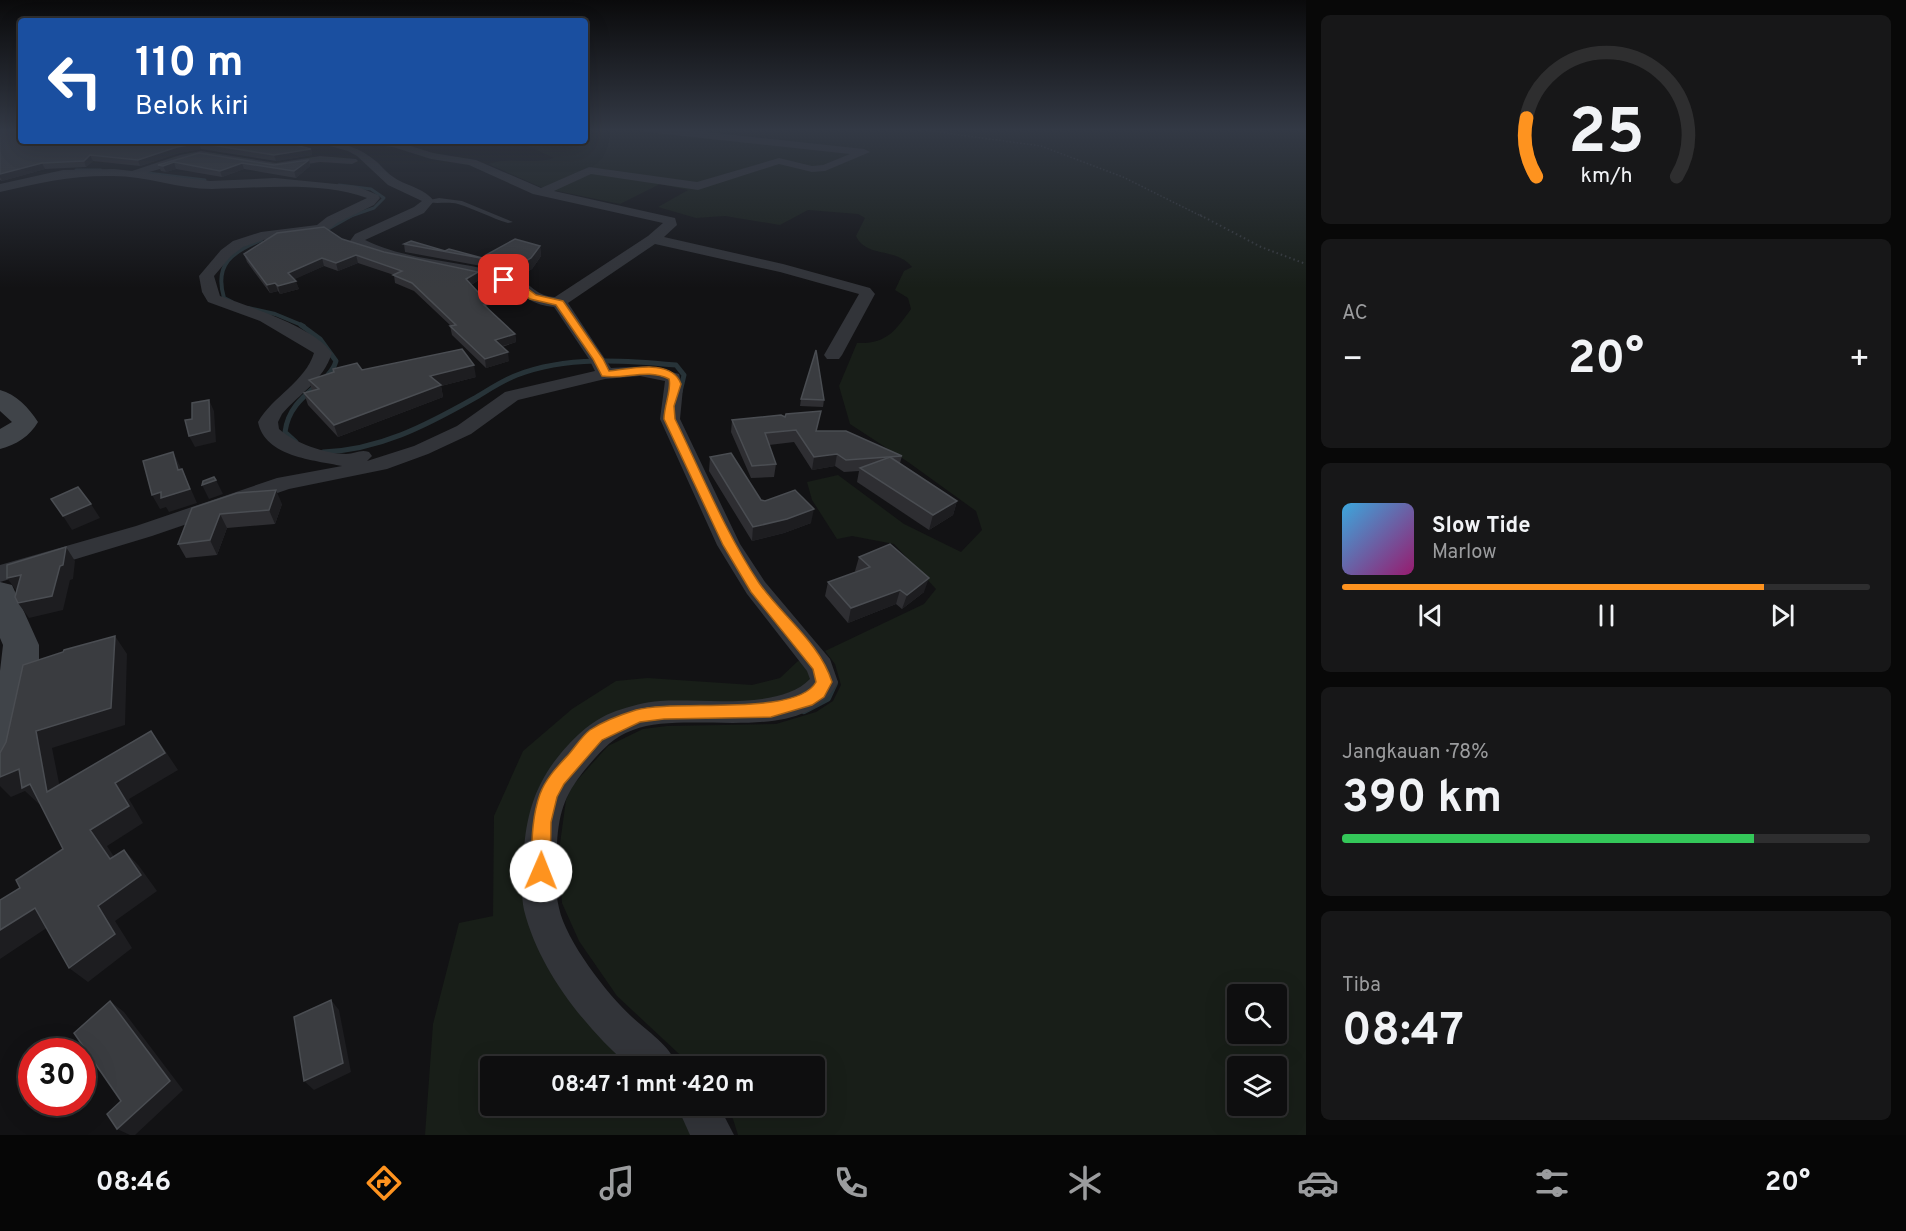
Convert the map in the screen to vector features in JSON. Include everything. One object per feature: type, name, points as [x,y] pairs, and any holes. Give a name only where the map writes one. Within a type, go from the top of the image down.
[{"type":"street","points":[[0,188],[30,182]]},
{"type":"street","points":[[191,182],[210,185],[275,182],[356,190],[373,196],[370,202],[332,220],[321,229],[261,236],[238,244],[226,253],[206,276],[214,299],[266,318],[319,348],[323,353],[322,361],[313,374],[277,406],[268,422],[270,431],[277,438],[298,450],[349,461]]},
{"type":"street","points":[[392,182],[424,196],[428,201],[426,205],[360,237],[357,241],[418,264],[453,268],[489,277],[517,285],[533,297],[559,302],[653,239],[670,225],[670,221],[543,192],[519,182]]},
{"type":"street","points":[[543,192],[564,182]]},
{"type":"street","points":[[671,182],[699,186],[710,182]]},
{"type":"street","points":[[653,239],[783,268],[865,291],[867,294],[832,355]]},
{"type":"street","points":[[436,279],[470,285],[489,277]]},
{"type":"street","points":[[559,302],[598,359],[605,374]]},
{"type":"street","points":[[0,574],[144,531],[349,461],[512,396],[605,374],[650,370],[662,372],[673,378],[676,384],[669,406],[670,419],[729,545],[756,588],[820,667],[824,682],[819,693],[806,700],[771,710],[664,712],[638,716],[597,735],[557,779],[549,796],[541,842],[542,909],[561,953],[601,1012],[647,1056]]},
{"type":"street","points":[[285,483],[353,471],[421,450],[464,430],[512,396]]},
{"type":"street","points":[[0,398],[25,422],[22,427],[0,441]]},
{"type":"street","points":[[0,594],[21,645],[20,665],[0,759]]},
{"type":"street","points":[[703,1116],[713,1135]]},
{"type":"lane","points":[[428,201],[449,199],[488,216],[510,222]]},
{"type":"path","points":[[1132,182],[1230,229],[1261,247],[1306,264]]},
{"type":"shaded area","points":[[529,182],[1306,182],[1306,1135],[738,1135],[731,1116],[825,1116],[825,1056],[681,1056],[617,996],[579,941],[562,903],[559,851],[566,800],[572,786],[608,746],[643,729],[667,726],[776,724],[816,712],[833,701],[841,685],[835,664],[825,651],[924,604],[936,589],[894,544],[852,536],[837,539],[812,500],[807,482],[838,475],[904,524],[961,552],[982,530],[976,511],[850,424],[839,386],[857,343],[876,341],[889,335],[911,309],[908,298],[895,290],[904,271],[912,267],[898,257],[874,250],[861,243],[856,236],[865,218],[858,214],[808,210],[780,225],[725,216],[696,218],[658,207],[688,190],[660,184],[620,204],[543,188]]},
{"type":"shaded area","points":[[798,661],[806,663],[815,690],[594,732],[536,852],[597,1016],[639,1056],[480,1056],[480,1116],[695,1116],[707,1135],[425,1135],[433,1024],[459,923],[493,916],[494,816],[523,751],[572,709],[616,681],[647,678],[752,685],[780,678]]},
{"type":"building","points":[[324,227],[342,239],[384,252],[478,272],[466,279],[489,304],[484,305],[515,334],[495,340],[508,352],[485,359],[450,326],[456,325],[412,283],[393,275],[402,271],[356,255],[336,263],[322,258],[288,273],[296,281],[278,286],[275,283],[267,285],[244,254],[277,233]]},
{"type":"building","points":[[515,239],[540,246],[531,258],[521,264],[486,255]]},
{"type":"building","points":[[411,241],[445,251],[449,249],[486,259],[404,244]]},
{"type":"building","points":[[462,349],[474,365],[430,376],[441,385],[334,425],[304,393],[319,389],[309,380],[334,372],[333,369],[357,363],[362,370]]},
{"type":"building","points":[[816,350],[824,400],[801,399]]},
{"type":"building","points":[[209,400],[210,431],[189,436],[185,420],[192,419],[192,403]]},
{"type":"building","points":[[821,411],[816,431],[846,431],[902,456],[846,460],[837,454],[814,457],[796,430],[765,433],[776,464],[752,466],[732,420],[781,415],[785,417],[786,414]]},
{"type":"building","points":[[173,452],[178,470],[182,469],[190,489],[161,498],[161,492],[152,495],[143,461]]},
{"type":"building","points":[[731,453],[761,500],[765,501],[795,490],[814,509],[787,519],[753,527],[710,457]]},
{"type":"building","points":[[890,457],[957,501],[933,515],[860,468]]},
{"type":"building","points":[[214,477],[216,480],[202,485],[203,481]]},
{"type":"building","points":[[78,487],[91,504],[63,516],[51,499]]},
{"type":"building","points":[[276,490],[269,510],[220,514],[210,540],[178,544],[192,508],[237,493]]},
{"type":"building","points":[[890,544],[929,578],[907,595],[900,590],[851,608],[828,582],[870,567],[859,557]]},
{"type":"building","points":[[66,547],[63,565],[60,566],[52,596],[18,603],[15,597],[21,575],[7,578],[7,565]]},
{"type":"building","points":[[115,636],[111,708],[36,731],[47,792],[151,731],[165,753],[115,783],[129,806],[90,830],[110,859],[124,850],[141,875],[98,906],[115,934],[69,968],[35,908],[0,930],[0,900],[20,888],[16,880],[63,849],[30,784],[22,788],[19,769],[0,777],[0,753],[6,742],[23,665],[64,650]]},
{"type":"building","points":[[331,1000],[343,1063],[304,1081],[294,1017]]},
{"type":"building","points":[[110,1001],[170,1081],[117,1129],[107,1114],[121,1101],[96,1065],[96,1038],[77,1038],[74,1033]]},
{"type":"waterway","points":[[339,185],[371,189],[384,198],[374,208],[349,217]]},
{"type":"waterway","points":[[322,232],[349,217]]},
{"type":"waterway","points":[[232,302],[224,298],[221,276],[224,268],[234,255],[261,240]]},
{"type":"waterway","points":[[248,308],[275,314],[304,326]]},
{"type":"waterway","points":[[296,442],[285,432],[288,419],[301,399],[326,377],[336,361],[320,339],[301,325]]},
{"type":"waterway","points":[[323,452],[363,447],[401,435],[511,377],[555,365],[595,361],[676,365],[684,375],[680,392]]},
{"type":"waterway","points":[[804,710],[827,698],[834,683]]},
{"type":"route","points":[[504,280],[521,287],[533,297],[559,302],[598,359],[605,374],[650,370],[662,372],[673,378],[676,384],[668,411],[670,419],[729,545],[756,588],[820,667],[824,682],[819,693],[806,700],[771,710],[664,712],[638,716],[597,735],[557,779],[549,796],[542,822],[541,871]]}]
